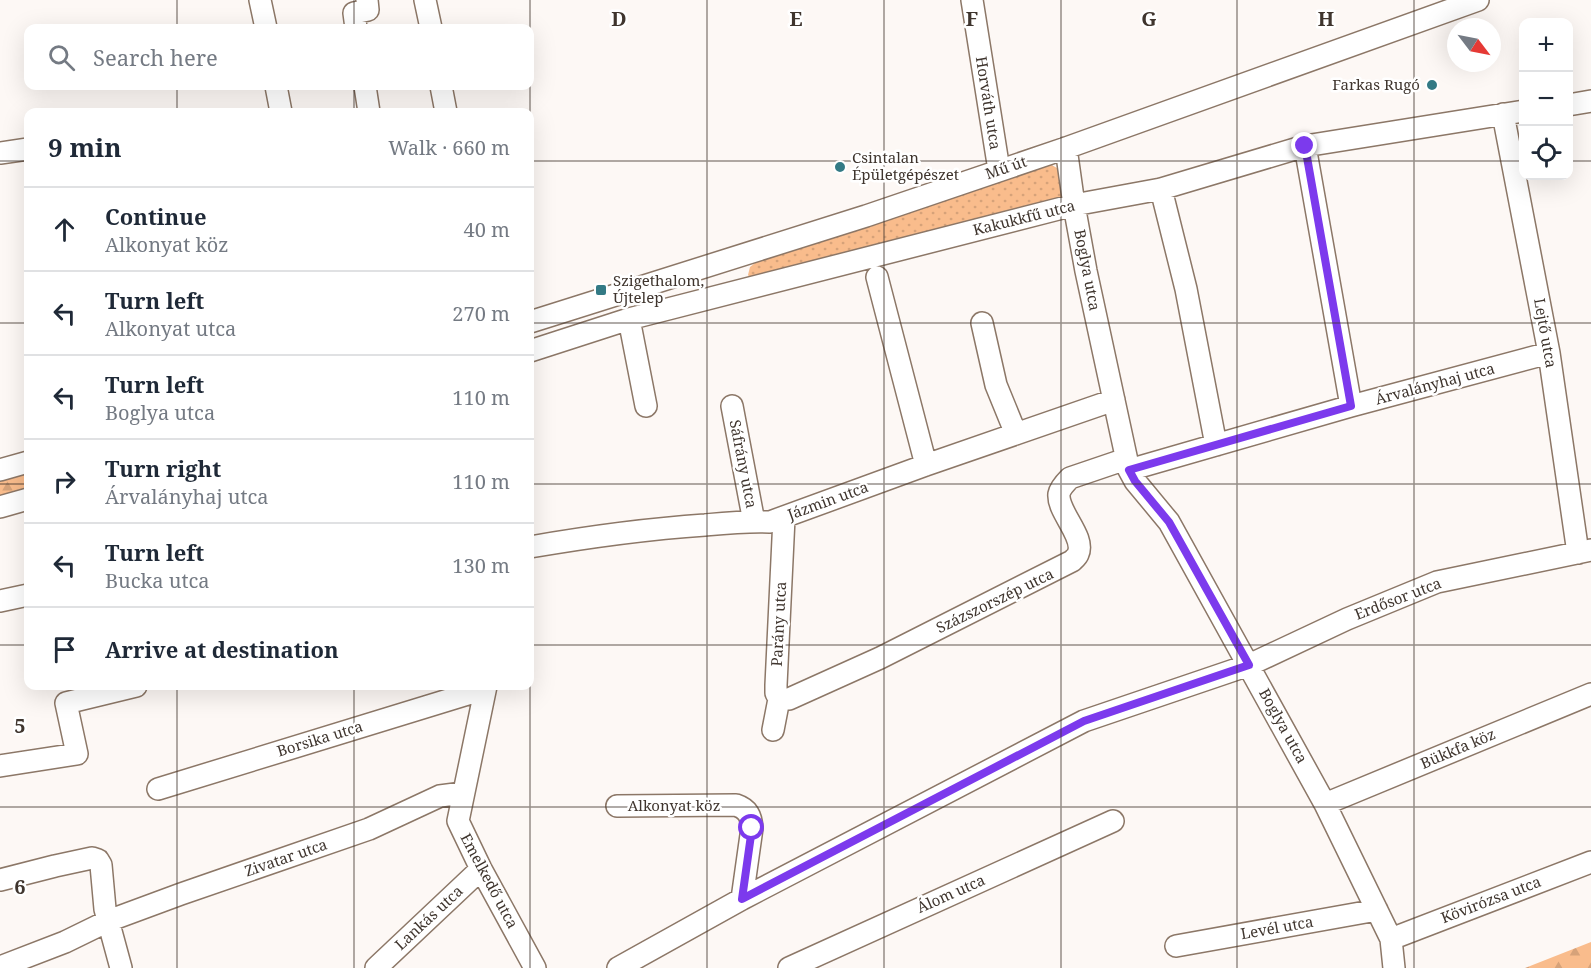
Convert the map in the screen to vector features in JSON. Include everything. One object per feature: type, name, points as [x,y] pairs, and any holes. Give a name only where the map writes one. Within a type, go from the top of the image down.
[{"type":"street","points":[[260,0],[265,24]]},
{"type":"street","points":[[355,24],[354,13],[368,10],[367,0]]},
{"type":"street","points":[[425,0],[429,24]]},
{"type":"street","name":"Horváth utca","points":[[972,0],[999,170]]},
{"type":"street","name":"Mű út","points":[[534,321],[753,252],[1065,148],[1422,10],[1478,0]]},
{"type":"street","points":[[277,90],[280,108]]},
{"type":"street","points":[[366,90],[368,108]]},
{"type":"street","points":[[442,90],[445,108]]},
{"type":"street","points":[[1573,104],[1591,101]]},
{"type":"street","name":"Kakukkfű utca","points":[[534,350],[629,319],[1074,205],[1161,189],[1305,146],[1513,113]]},
{"type":"street","name":"Lejtő utca","points":[[1513,113],[1549,353],[1585,551]]},
{"type":"street","points":[[1305,146],[1351,406]]},
{"type":"street","name":"Boglya utca","points":[[1065,148],[1086,271],[1128,465],[1135,481],[1169,522],[1325,804],[1391,939],[1394,968]]},
{"type":"street","points":[[0,153],[24,150]]},
{"type":"street","points":[[1161,189],[1186,290],[1216,445]]},
{"type":"street","points":[[877,277],[926,465]]},
{"type":"street","points":[[629,319],[646,406]]},
{"type":"street","points":[[982,323],[996,385],[1016,434]]},
{"type":"street","name":"Árvalányhaj utca","points":[[1128,465],[1216,445],[1549,353]]},
{"type":"street","name":"Jázmin utca","points":[[534,546],[660,528],[770,522],[1114,400]]},
{"type":"street","name":"Sáfrány utca","points":[[732,406],[754,522]]},
{"type":"street","points":[[0,470],[24,465]]},
{"type":"street","name":"Százszorszép utca","points":[[778,699],[789,699],[880,658],[1072,561],[1079,552],[1079,542],[1061,504],[1059,494],[1064,484],[1070,478],[1128,465]]},
{"type":"street","points":[[0,507],[24,500]]},
{"type":"street","name":"Parány utca","points":[[773,730],[778,699],[776,685],[784,518]]},
{"type":"street","name":"Erdősor utca","points":[[618,968],[742,899],[1084,721],[1249,665],[1347,619],[1437,582],[1585,551]]},
{"type":"street","points":[[0,601],[24,596]]},
{"type":"street","points":[[0,766],[76,754],[66,703],[120,690]]},
{"type":"street","name":"Borsika utca","points":[[158,789],[485,690]]},
{"type":"street","name":"Emelkedő utca","points":[[485,690],[458,821],[481,869],[535,968]]},
{"type":"street","name":"Bükkfa köz","points":[[1325,804],[1591,694]]},
{"type":"street","name":"Zivatar utca","points":[[0,967],[65,942],[108,921],[369,829],[440,796],[463,793]]},
{"type":"street","name":"Alkonyat köz","points":[[617,806],[742,807],[752,818],[752,828],[742,899]]},
{"type":"street","name":"Álom utca","points":[[789,968],[1113,821]]},
{"type":"street","points":[[0,880],[92,858],[98,860],[101,865],[105,909],[121,968]]},
{"type":"street","name":"Kövirózsa utca","points":[[1391,939],[1591,862]]},
{"type":"street","name":"Lankás utca","points":[[376,968],[481,869]]},
{"type":"street","name":"Levél utca","points":[[1176,946],[1377,910]]},
{"type":"green space","points":[[1048,163],[1057,168],[1064,187],[1061,197],[1009,216],[752,281],[748,275],[750,267],[760,259]]},
{"type":"green space","points":[[24,463],[24,499],[0,506],[0,470]]},
{"type":"green space","points":[[1591,942],[1591,968],[1525,968]]},
{"type":"place","name":"Farkas Rugó","points":[[1432,85]]},
{"type":"place","name":"Csintalan Épületgépészet","points":[[840,167]]},
{"type":"place","name":"Szigethalom, Újtelep","points":[[601,290]]},
{"type":"route","points":[[752,828],[742,899],[1084,721],[1249,665],[1169,522],[1135,481],[1129,470],[1351,406],[1305,146]]}]
